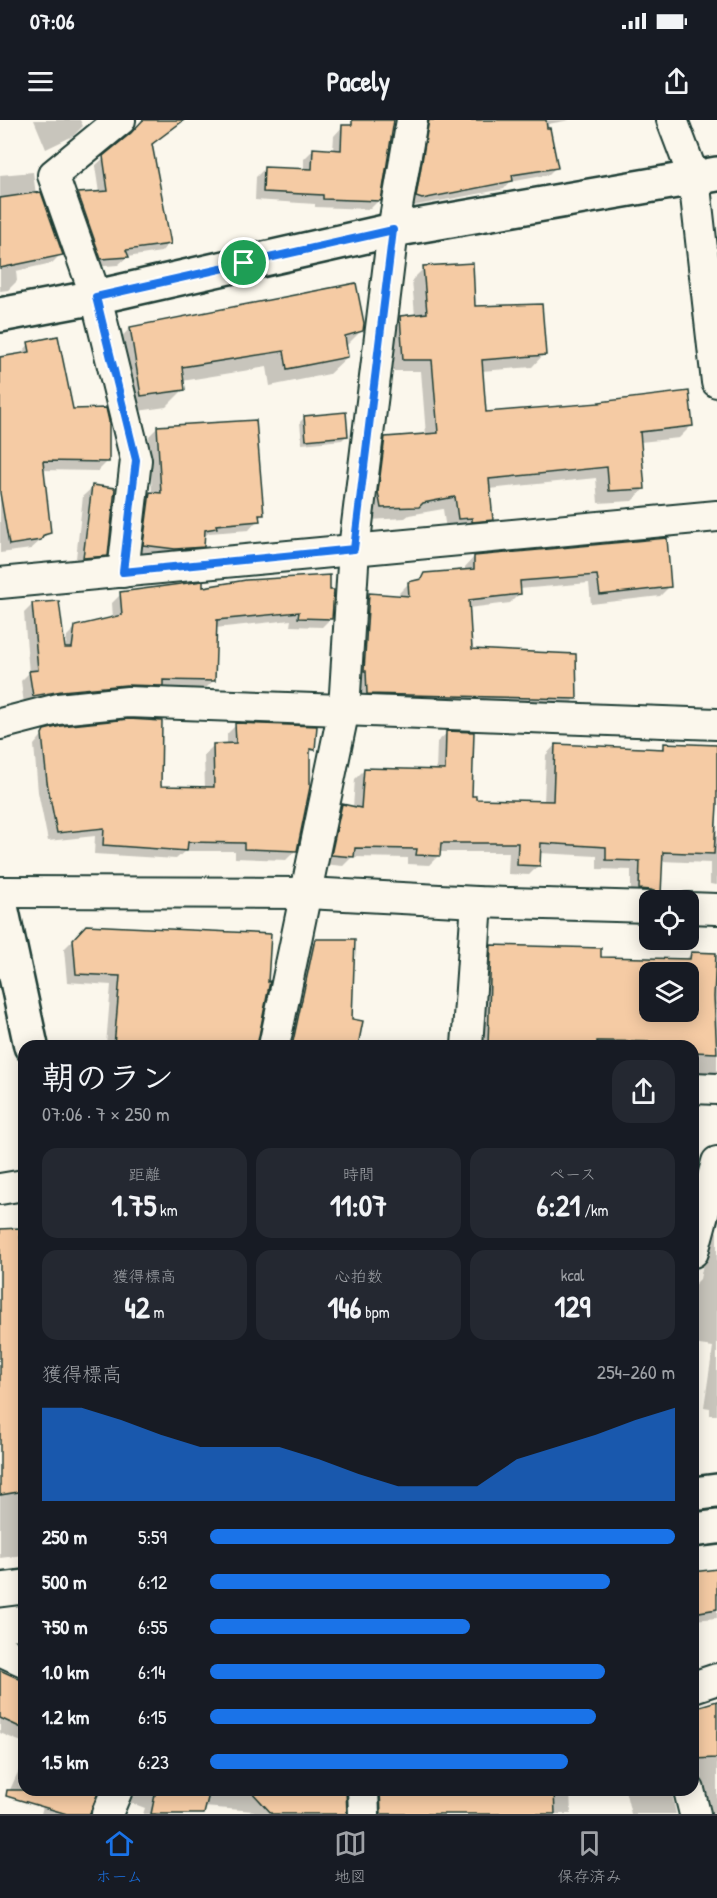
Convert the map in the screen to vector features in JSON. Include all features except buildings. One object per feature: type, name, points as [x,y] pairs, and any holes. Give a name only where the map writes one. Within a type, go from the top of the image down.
[{"type":"street","points":[[120,120],[53,175],[96,297],[136,460],[123,572]]},
{"type":"street","points":[[275,1040],[344,709],[354,549],[393,230],[412,120]]},
{"type":"street","points":[[672,120],[705,176],[717,382]]},
{"type":"street","points":[[0,315],[96,297],[393,230],[705,176]]},
{"type":"street","points":[[0,583],[717,516]]},
{"type":"street","points":[[0,724],[58,709],[128,702],[717,724]]},
{"type":"street","points":[[0,892],[307,893],[477,902],[639,907]]},
{"type":"street","points":[[0,902],[30,1040]]},
{"type":"street","points":[[467,1040],[477,902]]},
{"type":"street","points":[[699,908],[717,909]]},
{"type":"street","points":[[699,1088],[717,1089]]},
{"type":"street","points":[[699,1230],[717,1162]]},
{"type":"street","points":[[0,1189],[18,1186]]},
{"type":"street","points":[[699,1493],[717,1491]]},
{"type":"street","points":[[699,1529],[717,1527]]},
{"type":"street","points":[[0,1590],[18,1588]]},
{"type":"street","points":[[0,1625],[18,1623]]},
{"type":"street","points":[[0,1650],[18,1658]]},
{"type":"street","points":[[699,1685],[717,1679]]},
{"type":"street","points":[[107,1814],[114,1796]]},
{"type":"street","points":[[363,1796],[364,1814]]},
{"type":"street","points":[[690,1796],[695,1814]]},
{"type":"route","points":[[393,230],[354,549],[123,572],[136,460],[96,297],[244,263],[393,230]]}]
